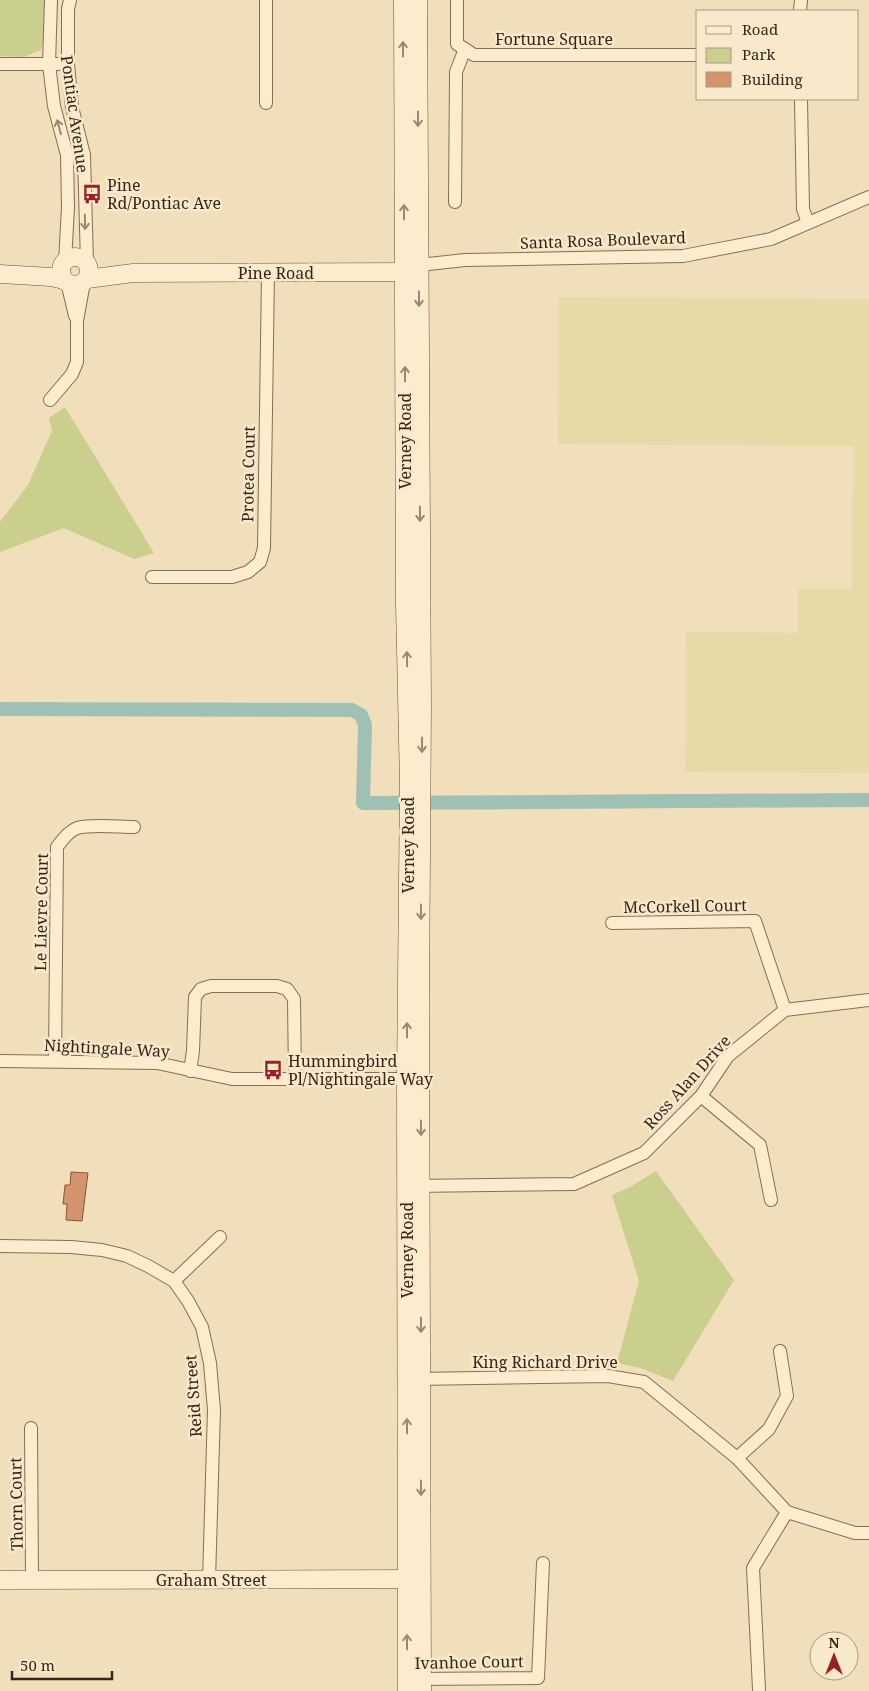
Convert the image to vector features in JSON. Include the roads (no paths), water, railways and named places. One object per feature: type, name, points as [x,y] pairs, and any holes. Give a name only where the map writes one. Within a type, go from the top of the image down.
[{"type":"street","name":"Pontiac Avenue","points":[[51,0],[49,64],[54,106],[67,155],[68,216],[76,272]]},
{"type":"street","name":"Pontiac Avenue","points":[[70,0],[68,9],[68,64],[72,108],[84,155],[76,272]]},
{"type":"street","points":[[266,0],[266,104]]},
{"type":"street","name":"Verney Road","points":[[403,0],[414,270]]},
{"type":"street","name":"Verney Road","points":[[414,1685],[414,270],[418,0]]},
{"type":"street","points":[[455,202],[456,72],[465,49],[457,44],[457,0]]},
{"type":"street","name":"Fortune Square","points":[[465,49],[474,55],[696,55]]},
{"type":"street","points":[[0,64],[68,64]]},
{"type":"street","points":[[801,100],[803,209],[808,223]]},
{"type":"street","name":"Santa Rosa Boulevard","points":[[414,270],[465,260],[682,256],[771,239],[869,197]]},
{"type":"street","name":"Pine Road","points":[[1,274],[51,267],[76,272],[133,273],[414,270]]},
{"type":"street","points":[[50,400],[72,374],[77,362],[76,272]]},
{"type":"street","name":"Protea Court","points":[[152,577],[232,577],[248,572],[260,562],[264,548],[268,273]]},
{"type":"street","name":"Le Lievre Court","points":[[55,1061],[57,847],[65,837],[77,828],[134,827]]},
{"type":"street","name":"McCorkell Court","points":[[612,923],[755,921],[785,1010]]},
{"type":"street","points":[[190,1070],[193,1052],[195,1000],[199,991],[204,987],[211,986],[277,986],[287,989],[294,999],[295,1079]]},
{"type":"street","points":[[785,1010],[869,1000]]},
{"type":"street","name":"Ross Alan Drive","points":[[414,1186],[574,1184],[644,1153],[701,1096],[728,1056],[785,1010]]},
{"type":"street","name":"Nightingale Way","points":[[0,1061],[157,1063],[227,1079],[414,1079]]},
{"type":"street","points":[[701,1096],[760,1146],[772,1200]]},
{"type":"street","points":[[174,1281],[220,1237]]},
{"type":"street","name":"Reid Street","points":[[0,1246],[71,1246],[102,1250],[127,1256],[174,1281],[188,1301],[202,1327],[210,1363],[214,1410],[209,1580]]},
{"type":"street","points":[[737,1458],[769,1429],[787,1396],[780,1351]]},
{"type":"street","name":"King Richard Drive","points":[[414,1379],[608,1376],[644,1382],[737,1458],[787,1512]]},
{"type":"street","name":"Thorn Court","points":[[31,1428],[32,1580]]},
{"type":"street","points":[[759,1689],[753,1568],[787,1512],[855,1533],[869,1534]]},
{"type":"street","name":"Ivanhoe Court","points":[[414,1685],[538,1678],[543,1563]]},
{"type":"street","name":"Graham Street","points":[[0,1580],[414,1579]]},
{"type":"waterway","points":[[0,709],[352,710],[361,715],[365,725],[363,803],[869,800]]},
{"type":"place","name":"Pine Rd/Pontiac Ave","points":[[92,194]]},
{"type":"place","name":"Hummingbird Pl/Nightingale Way","points":[[273,1070]]}]
